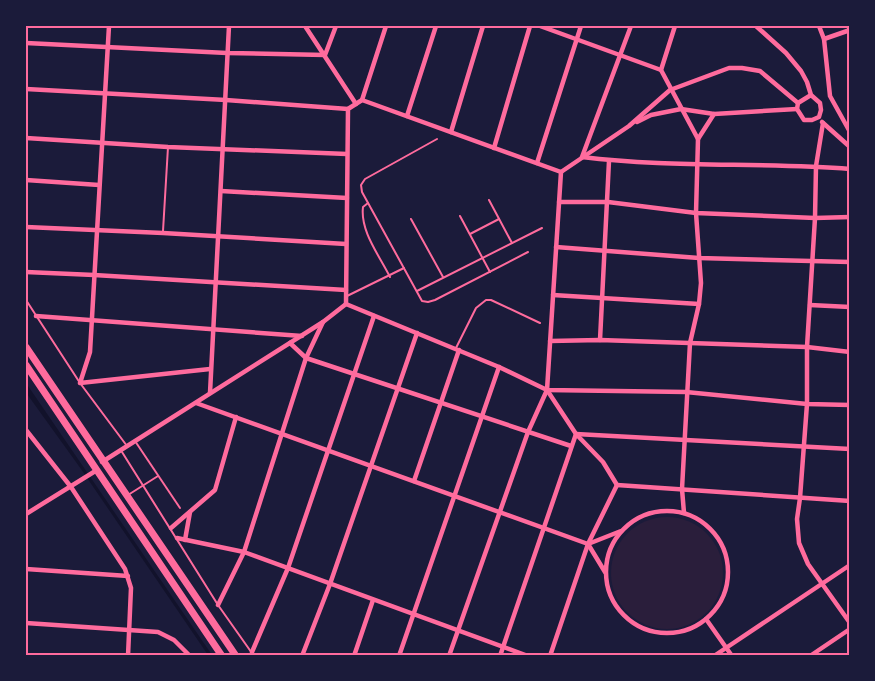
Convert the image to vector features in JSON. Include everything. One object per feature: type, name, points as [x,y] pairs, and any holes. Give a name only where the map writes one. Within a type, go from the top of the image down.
[{"type":"main road","points":[[26,347],[236,656]]},
{"type":"main road","points":[[26,365],[222,656]]},
{"type":"street","points":[[109,26],[89,357],[80,383],[210,369]]},
{"type":"street","points":[[210,393],[229,26]]},
{"type":"street","points":[[305,26],[359,102],[407,116],[561,172]]},
{"type":"street","points":[[325,55],[336,26]]},
{"type":"street","points":[[26,89],[226,100],[348,110],[359,102],[386,26]]},
{"type":"street","points":[[407,116],[436,26]]},
{"type":"street","points":[[451,132],[483,26]]},
{"type":"street","points":[[494,148],[530,26]]},
{"type":"street","points":[[540,26],[661,70]]},
{"type":"street","points":[[537,163],[581,26]]},
{"type":"street","points":[[582,158],[631,26]]},
{"type":"street","points":[[675,26],[661,70],[698,139]]},
{"type":"street","points":[[561,172],[629,126],[670,90],[729,68],[760,71],[798,106],[804,120],[819,117],[820,103],[811,95],[801,71],[786,53],[756,26]]},
{"type":"street","points":[[819,26],[824,39],[830,96],[848,125],[849,132]]},
{"type":"street","points":[[824,39],[849,30]]},
{"type":"street","points":[[26,43],[227,53],[325,55]]},
{"type":"street","points":[[629,126],[651,115],[681,109],[714,114],[798,106],[811,95]]},
{"type":"street","points":[[346,304],[348,110]]},
{"type":"street","points":[[684,513],[682,489],[686,392],[690,343],[699,304],[701,283],[696,213],[698,139],[714,114]]},
{"type":"street","points":[[819,117],[849,147]]},
{"type":"street","points":[[823,123],[816,166],[807,347],[807,404],[797,519],[799,543],[808,564],[849,623]]},
{"type":"street","points":[[26,138],[168,147],[347,154]]},
{"type":"street","points":[[582,158],[697,165],[816,166],[849,169]]},
{"type":"street","points":[[600,340],[609,161]]},
{"type":"street","points":[[449,656],[528,432],[547,390],[561,172]]},
{"type":"street","points":[[26,180],[99,185]]},
{"type":"street","points":[[221,191],[347,198]]},
{"type":"street","points":[[559,202],[608,202],[696,213],[815,218],[849,217]]},
{"type":"street","points":[[26,227],[346,244]]},
{"type":"street","points":[[556,247],[699,258],[849,262]]},
{"type":"street","points":[[26,272],[346,290]]},
{"type":"street","points":[[553,296],[699,304]]},
{"type":"street","points":[[346,304],[457,349],[547,390],[686,392],[807,404],[849,405]]},
{"type":"street","points":[[102,462],[302,336],[346,304]]},
{"type":"street","points":[[810,305],[849,307]]},
{"type":"street","points":[[36,316],[302,336]]},
{"type":"street","points":[[253,654],[288,568],[374,316]]},
{"type":"street","points":[[218,606],[244,552],[306,358],[323,322]]},
{"type":"street","points":[[302,656],[330,584],[417,333]]},
{"type":"street","points":[[550,341],[600,340],[807,347],[849,352]]},
{"type":"street","points":[[290,343],[306,358],[571,446]]},
{"type":"street","points":[[414,482],[457,349]]},
{"type":"street","points":[[399,656],[499,367]]},
{"type":"street","points":[[547,390],[576,434],[603,462],[618,484]]},
{"type":"street","points":[[196,403],[588,543],[621,531]]},
{"type":"street","points":[[171,528],[215,490],[236,417]]},
{"type":"street","points":[[26,430],[70,487],[128,576],[131,588],[128,656]]},
{"type":"street","points":[[576,434],[849,449]]},
{"type":"street","points":[[500,656],[576,434]]},
{"type":"street","points":[[26,514],[97,470]]},
{"type":"street","points":[[618,484],[849,501]]},
{"type":"street","points":[[550,656],[588,543],[618,484]]},
{"type":"street","points":[[588,543],[605,573],[609,593],[618,610],[633,623],[651,631],[670,633],[689,629],[706,619],[719,604],[726,587],[728,568],[724,550],[715,534],[701,521],[684,513],[667,511],[650,513],[634,520],[621,531],[612,544],[605,573]]},
{"type":"street","points":[[185,540],[190,512]]},
{"type":"street","points":[[177,538],[244,552],[528,656]]},
{"type":"street","points":[[714,656],[849,566]]},
{"type":"street","points":[[26,569],[128,576]]},
{"type":"street","points":[[354,656],[373,600]]},
{"type":"street","points":[[706,619],[732,656]]},
{"type":"street","points":[[26,622],[166,635],[190,656]]},
{"type":"street","points":[[810,656],[849,629]]},
{"type":"lane","points":[[437,139],[365,179],[361,185],[362,192],[422,300],[428,302],[528,252]]},
{"type":"lane","points":[[163,233],[168,147]]},
{"type":"lane","points":[[489,200],[512,243]]},
{"type":"lane","points":[[368,203],[363,207],[364,227],[390,277]]},
{"type":"lane","points":[[460,216],[490,272]]},
{"type":"lane","points":[[411,219],[444,278]]},
{"type":"lane","points":[[470,234],[499,219]]},
{"type":"lane","points":[[417,291],[542,228]]},
{"type":"lane","points":[[346,297],[404,268]]},
{"type":"lane","points":[[26,300],[80,383],[127,446]]},
{"type":"lane","points":[[457,349],[476,308],[486,300],[491,300],[540,323]]},
{"type":"lane","points":[[135,441],[180,508]]},
{"type":"lane","points":[[121,450],[218,606],[253,654]]},
{"type":"lane","points":[[126,497],[158,476]]},
{"type":"shaded area","points":[[26,383],[212,655],[208,655],[27,394]]},
{"type":"shaded area","points":[[667,517],[688,521],[707,533],[719,552],[723,573],[719,594],[707,613],[688,625],[667,629],[646,625],[627,613],[615,594],[611,573],[615,552],[627,533],[646,521]]}]
